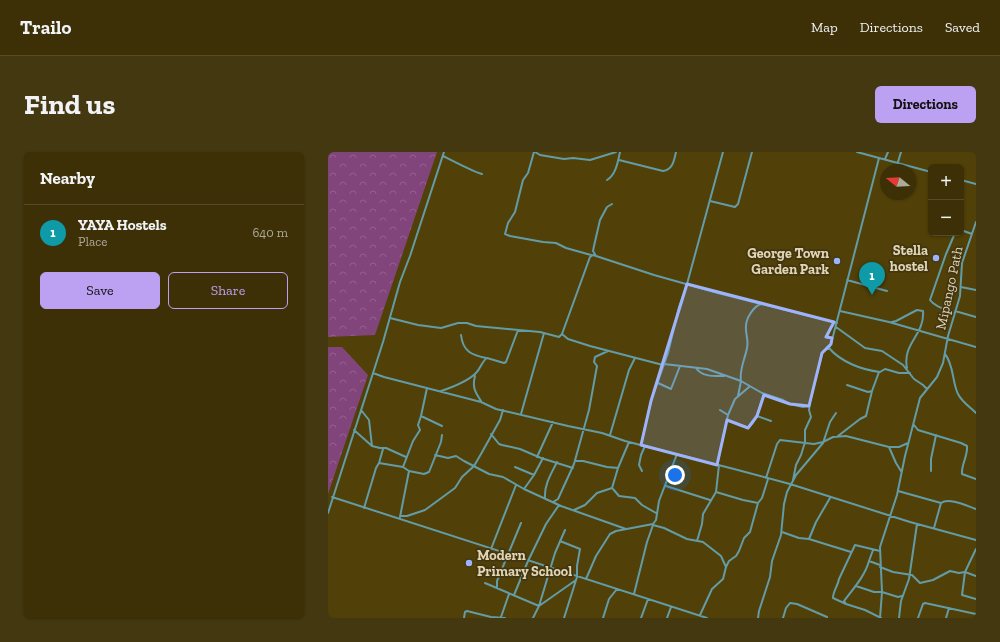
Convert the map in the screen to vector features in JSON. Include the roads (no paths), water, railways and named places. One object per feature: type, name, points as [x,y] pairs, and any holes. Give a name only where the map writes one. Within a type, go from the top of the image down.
[{"type":"street","points":[[328,513],[373,373],[400,282],[444,152]]},
{"type":"street","points":[[616,152],[590,160],[573,158],[564,159],[540,155],[535,152],[528,173],[523,180],[515,212],[508,223],[505,234],[543,242],[556,243],[566,248],[687,284],[835,322]]},
{"type":"street","points":[[608,180],[612,177],[619,160],[620,152]]},
{"type":"street","points":[[619,160],[667,171],[672,167],[676,152]]},
{"type":"street","points":[[641,445],[651,401],[664,365],[723,152]]},
{"type":"street","points":[[710,201],[735,207],[738,204],[752,152]]},
{"type":"street","points":[[859,152],[928,171]]},
{"type":"street","points":[[885,159],[888,152]]},
{"type":"street","points":[[898,163],[901,152]]},
{"type":"street","points":[[443,156],[477,174],[482,174]]},
{"type":"street","points":[[832,338],[827,336],[840,311],[879,158]]},
{"type":"street","points":[[964,181],[976,184]]},
{"type":"street","points":[[596,256],[593,251],[600,220],[607,207],[612,204]]},
{"type":"street","name":"Mipango Path","points":[[880,618],[882,592],[880,551],[898,491],[908,442],[920,398],[938,374],[945,353],[960,296],[960,271],[974,232],[976,222]]},
{"type":"street","points":[[964,230],[974,232]]},
{"type":"street","points":[[954,236],[930,300],[931,303],[939,307],[976,316]]},
{"type":"street","points":[[390,318],[418,325],[441,328],[452,324],[467,323],[476,326],[504,328],[558,337],[562,334],[591,255]]},
{"type":"street","points":[[847,280],[887,291]]},
{"type":"street","points":[[961,286],[976,290]]},
{"type":"street","points":[[697,541],[703,514],[716,492],[718,465],[728,415],[738,396],[741,381],[740,374],[748,343],[746,325],[752,310],[758,305],[762,304]]},
{"type":"street","points":[[889,322],[896,321],[917,310],[922,310],[923,320],[920,331],[908,348],[906,363],[907,369],[914,380],[927,389]]},
{"type":"street","points":[[840,311],[889,322],[976,347]]},
{"type":"street","points":[[793,480],[796,465],[805,442],[805,430],[811,417],[809,406],[813,387],[822,354],[829,348],[836,327],[835,322]]},
{"type":"street","points":[[836,327],[865,348],[882,351],[907,369]]},
{"type":"street","points":[[461,336],[462,344],[468,352],[504,363],[506,362],[518,330]]},
{"type":"street","points":[[521,414],[544,334]]},
{"type":"street","points":[[562,334],[568,339],[664,365],[712,370],[741,381],[749,387],[790,404],[803,407],[809,406]]},
{"type":"street","points":[[829,348],[837,357],[860,368],[879,372],[885,369],[910,374]]},
{"type":"street","points":[[554,502],[558,499],[575,462],[589,410],[596,366],[594,362],[595,357],[608,351]]},
{"type":"street","points":[[945,353],[949,361],[958,393],[967,405],[976,413]]},
{"type":"street","points":[[440,392],[460,384],[475,374],[486,358]]},
{"type":"street","points":[[610,435],[629,370],[636,358]]},
{"type":"street","points":[[658,383],[671,389],[680,366]]},
{"type":"street","points":[[695,368],[699,373],[714,376],[725,376]]},
{"type":"street","points":[[699,373],[700,368]]},
{"type":"street","points":[[838,437],[866,416],[872,390],[879,372]]},
{"type":"street","points":[[373,373],[482,402],[503,410],[583,430],[602,432],[629,442],[790,484],[830,498],[976,540]]},
{"type":"street","points":[[475,374],[473,388],[482,402]]},
{"type":"street","points":[[847,385],[868,392],[872,390]]},
{"type":"street","points":[[738,396],[749,387]]},
{"type":"street","points":[[403,467],[406,457],[420,430],[418,425],[427,388]]},
{"type":"street","points":[[727,420],[748,428],[757,416],[764,394]]},
{"type":"street","points":[[361,410],[369,420],[372,446]]},
{"type":"street","points":[[400,516],[407,516],[425,510],[456,488],[462,477],[474,466],[500,420],[503,410]]},
{"type":"street","points":[[720,410],[728,415]]},
{"type":"street","points":[[758,618],[770,577],[772,561],[782,532],[784,504],[790,484],[823,442],[830,422],[836,413]]},
{"type":"street","points":[[421,416],[442,426]]},
{"type":"street","points":[[757,416],[771,421]]},
{"type":"street","points":[[537,456],[553,422]]},
{"type":"street","points":[[913,424],[918,430],[967,446],[962,474],[976,479]]},
{"type":"street","points":[[354,430],[372,446],[383,449],[386,448],[406,457]]},
{"type":"street","points":[[492,434],[499,444],[520,449],[573,468]]},
{"type":"street","points":[[379,463],[403,467],[409,471],[424,474],[429,472],[442,435]]},
{"type":"street","points":[[931,471],[931,459],[936,435]]},
{"type":"street","points":[[700,616],[712,589],[723,580],[729,561],[736,556],[744,538],[750,532],[758,503],[762,498],[777,444],[780,440],[814,444],[846,436],[889,447],[899,447],[908,442]]},
{"type":"street","points":[[612,488],[618,468],[629,442]]},
{"type":"street","points":[[642,471],[639,465],[645,446]]},
{"type":"street","points":[[889,447],[902,472]]},
{"type":"street","points":[[364,508],[383,449]]},
{"type":"street","points":[[435,454],[448,458],[456,456],[489,474],[503,477],[524,489],[559,505],[626,529]]},
{"type":"street","points":[[634,594],[652,525],[656,520],[659,501],[677,454]]},
{"type":"street","points":[[524,489],[534,475],[543,458]]},
{"type":"street","points":[[575,462],[583,461],[618,468]]},
{"type":"street","points":[[545,498],[548,480],[557,462]]},
{"type":"street","points":[[516,467],[534,475]]},
{"type":"street","points":[[399,520],[409,471]]},
{"type":"street","points":[[491,549],[516,484]]},
{"type":"street","points":[[665,486],[710,500]]},
{"type":"street","points":[[573,510],[585,505],[597,494],[612,488]]},
{"type":"street","points":[[612,488],[619,496],[635,498],[642,505],[656,513]]},
{"type":"street","points":[[898,491],[941,503],[944,501],[950,501],[976,509]]},
{"type":"street","points":[[716,492],[758,503]]},
{"type":"street","points":[[332,497],[399,520],[551,568],[577,578],[586,579],[707,618]]},
{"type":"street","points":[[809,539],[816,522],[830,498]]},
{"type":"street","points":[[934,528],[941,503]]},
{"type":"street","points":[[514,596],[528,561],[546,524],[559,505]]},
{"type":"street","points":[[497,588],[497,580],[509,555],[521,523]]},
{"type":"street","points":[[899,618],[902,596],[910,574],[917,523]]},
{"type":"street","points":[[586,579],[596,556],[612,532],[652,525],[664,528],[681,537],[703,542],[721,556],[726,567]]},
{"type":"street","points":[[533,618],[539,606],[555,553],[565,530]]},
{"type":"street","points":[[782,532],[851,552]]},
{"type":"street","points":[[560,541],[580,548],[577,578],[564,618]]},
{"type":"street","points":[[880,551],[855,545],[839,580],[839,584],[833,593],[833,598],[865,610],[880,618]]},
{"type":"street","points":[[976,549],[965,572],[962,595],[976,599]]},
{"type":"street","points":[[846,604],[844,602],[865,572],[873,550]]},
{"type":"street","points":[[869,561],[893,572],[913,575],[920,583],[933,580],[950,571],[959,573],[965,572],[976,576]]},
{"type":"street","points":[[539,606],[577,578]]},
{"type":"street","points":[[485,583],[539,606]]},
{"type":"street","points":[[856,586],[874,592],[882,592],[898,597],[902,596]]},
{"type":"street","points":[[603,618],[609,599],[617,589]]},
{"type":"street","points":[[500,617],[509,594]]},
{"type":"street","points":[[640,618],[648,599]]},
{"type":"street","points":[[783,618],[786,608],[790,603],[797,604],[827,617]]},
{"type":"street","points":[[918,618],[924,603],[976,614]]},
{"type":"street","points":[[667,618],[671,606]]},
{"type":"street","points":[[946,618],[949,608]]},
{"type":"street","points":[[464,618],[465,612],[467,611],[491,617],[505,618]]},
{"type":"place","name":"Stella hostel","points":[[936,258]]},
{"type":"place","name":"George Town Garden Park","points":[[837,261]]},
{"type":"place","name":"YAYA Hostels","points":[[872,295]]},
{"type":"place","name":"Modern Primary School","points":[[469,563]]}]
